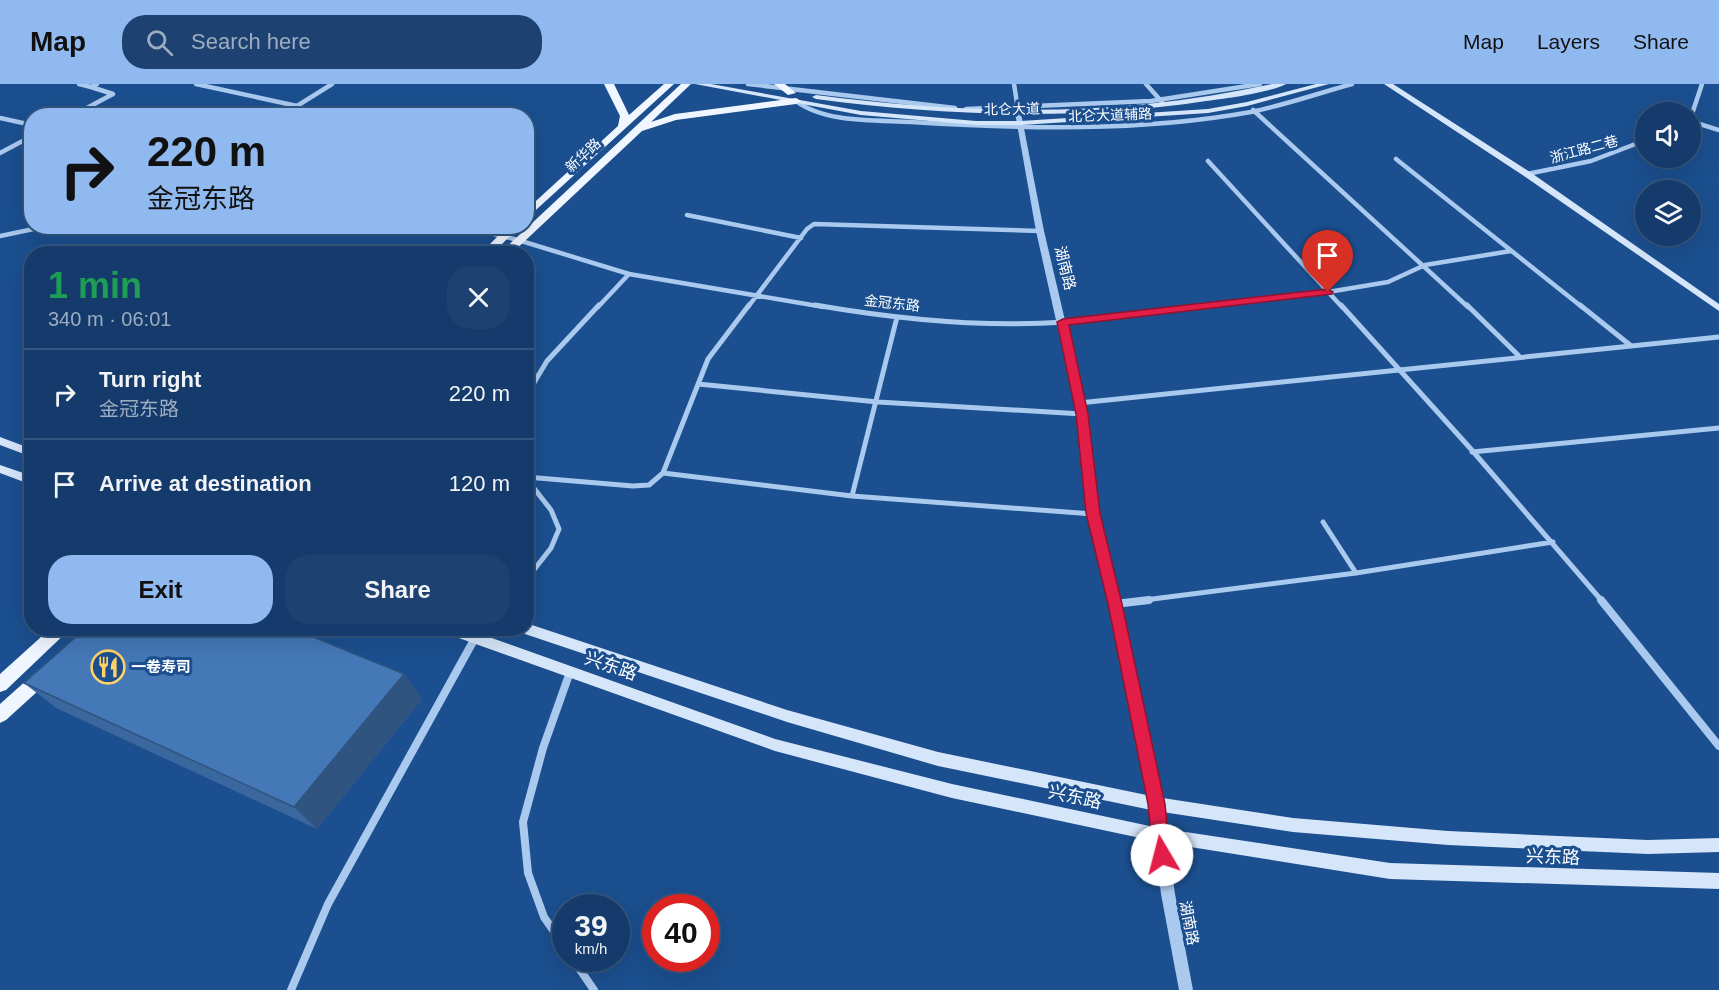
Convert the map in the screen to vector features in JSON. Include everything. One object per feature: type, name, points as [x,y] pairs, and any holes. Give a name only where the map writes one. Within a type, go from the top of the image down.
[{"type":"main road","points":[[609,84],[625,116],[622,128]]},
{"type":"main road","name":"新华路","points":[[534,209],[669,84]]},
{"type":"main road","name":"新华路","points":[[534,225],[686,84]]},
{"type":"main road","name":"北仑大道","points":[[699,84],[787,92]]},
{"type":"main road","name":"北仑大道","points":[[741,84],[787,92],[861,113],[976,123],[1163,103],[1206,101],[1282,84]]},
{"type":"main road","name":"北仑大道","points":[[1020,118],[1170,115],[1246,104],[1325,84]]},
{"type":"main road","points":[[1388,84],[1527,174],[1719,308]]},
{"type":"main road","points":[[637,129],[675,117],[787,92]]},
{"type":"main road","points":[[494,246],[507,234]]},
{"type":"main road","name":"新华路","points":[[512,246],[524,234]]},
{"type":"main road","points":[[0,441],[24,450]]},
{"type":"main road","points":[[0,469],[24,478]]},
{"type":"main road","name":"兴东路","points":[[534,631],[787,716],[938,759],[1156,804],[1293,825],[1448,838],[1648,847],[1719,845]]},
{"type":"main road","points":[[0,685],[54,636]]},
{"type":"main road","name":"兴东路","points":[[469,636],[775,745],[952,791],[1159,835],[1390,870],[1719,881]]},
{"type":"main road","points":[[0,715],[55,665]]},
{"type":"street","points":[[79,84],[113,94],[87,108]]},
{"type":"street","points":[[91,87],[97,84]]},
{"type":"street","points":[[196,84],[297,106]]},
{"type":"street","points":[[294,108],[332,84]]},
{"type":"street","name":"北仑大道辅路","points":[[748,84],[787,92],[963,109],[1020,118],[1174,123],[1254,111],[1352,84]]},
{"type":"street","name":"湖南路","points":[[1014,84],[1040,231],[1063,322],[1082,414],[1093,513],[1115,604],[1156,804],[1159,835],[1186,990]]},
{"type":"street","points":[[1146,84],[1163,103]]},
{"type":"street","name":"北仑大道辅路","points":[[1163,103],[1225,93],[1260,84]]},
{"type":"street","points":[[1696,102],[1702,84]]},
{"type":"street","points":[[1246,104],[1425,266],[1519,356]]},
{"type":"street","points":[[0,118],[24,123]]},
{"type":"street","points":[[1701,124],[1719,130]]},
{"type":"street","points":[[0,153],[24,140]]},
{"type":"street","name":"浙江路二巷","points":[[1527,174],[1591,161],[1635,144]]},
{"type":"street","points":[[1396,159],[1630,346]]},
{"type":"street","points":[[1208,161],[1553,542],[1668,680],[1719,746]]},
{"type":"street","points":[[687,215],[801,238]]},
{"type":"street","points":[[534,479],[633,486],[649,485],[663,473],[708,359],[814,224],[1040,231]]},
{"type":"street","points":[[0,236],[24,231]]},
{"type":"street","name":"金冠东路","points":[[492,234],[629,274],[756,297],[897,317],[992,323],[1063,322],[1328,292],[1388,282],[1425,266],[1511,251]]},
{"type":"street","points":[[534,383],[547,361],[629,274]]},
{"type":"street","points":[[852,496],[878,402],[897,317]]},
{"type":"street","points":[[1079,403],[1396,368],[1719,337]]},
{"type":"street","points":[[698,384],[878,402],[1082,414]]},
{"type":"street","points":[[1472,452],[1719,428]]},
{"type":"street","points":[[663,473],[852,496],[1093,513]]},
{"type":"street","points":[[534,489],[561,527],[561,537],[534,570]]},
{"type":"street","points":[[1323,522],[1356,573]]},
{"type":"street","points":[[1115,604],[1356,573],[1553,542]]},
{"type":"street","points":[[291,990],[328,904],[475,638]]},
{"type":"street","points":[[552,929],[544,917],[528,873],[522,822],[543,748],[570,672]]},
{"type":"street","points":[[582,972],[594,990]]},
{"type":"building","points":[[77,636],[311,636],[404,674],[294,807],[24,683]]},
{"type":"place","name":"一卷寿司","points":[[108,667]]},
{"type":"route","points":[[1162,855],[1156,804],[1115,604],[1093,513],[1082,414],[1063,322],[1328,292]]}]
